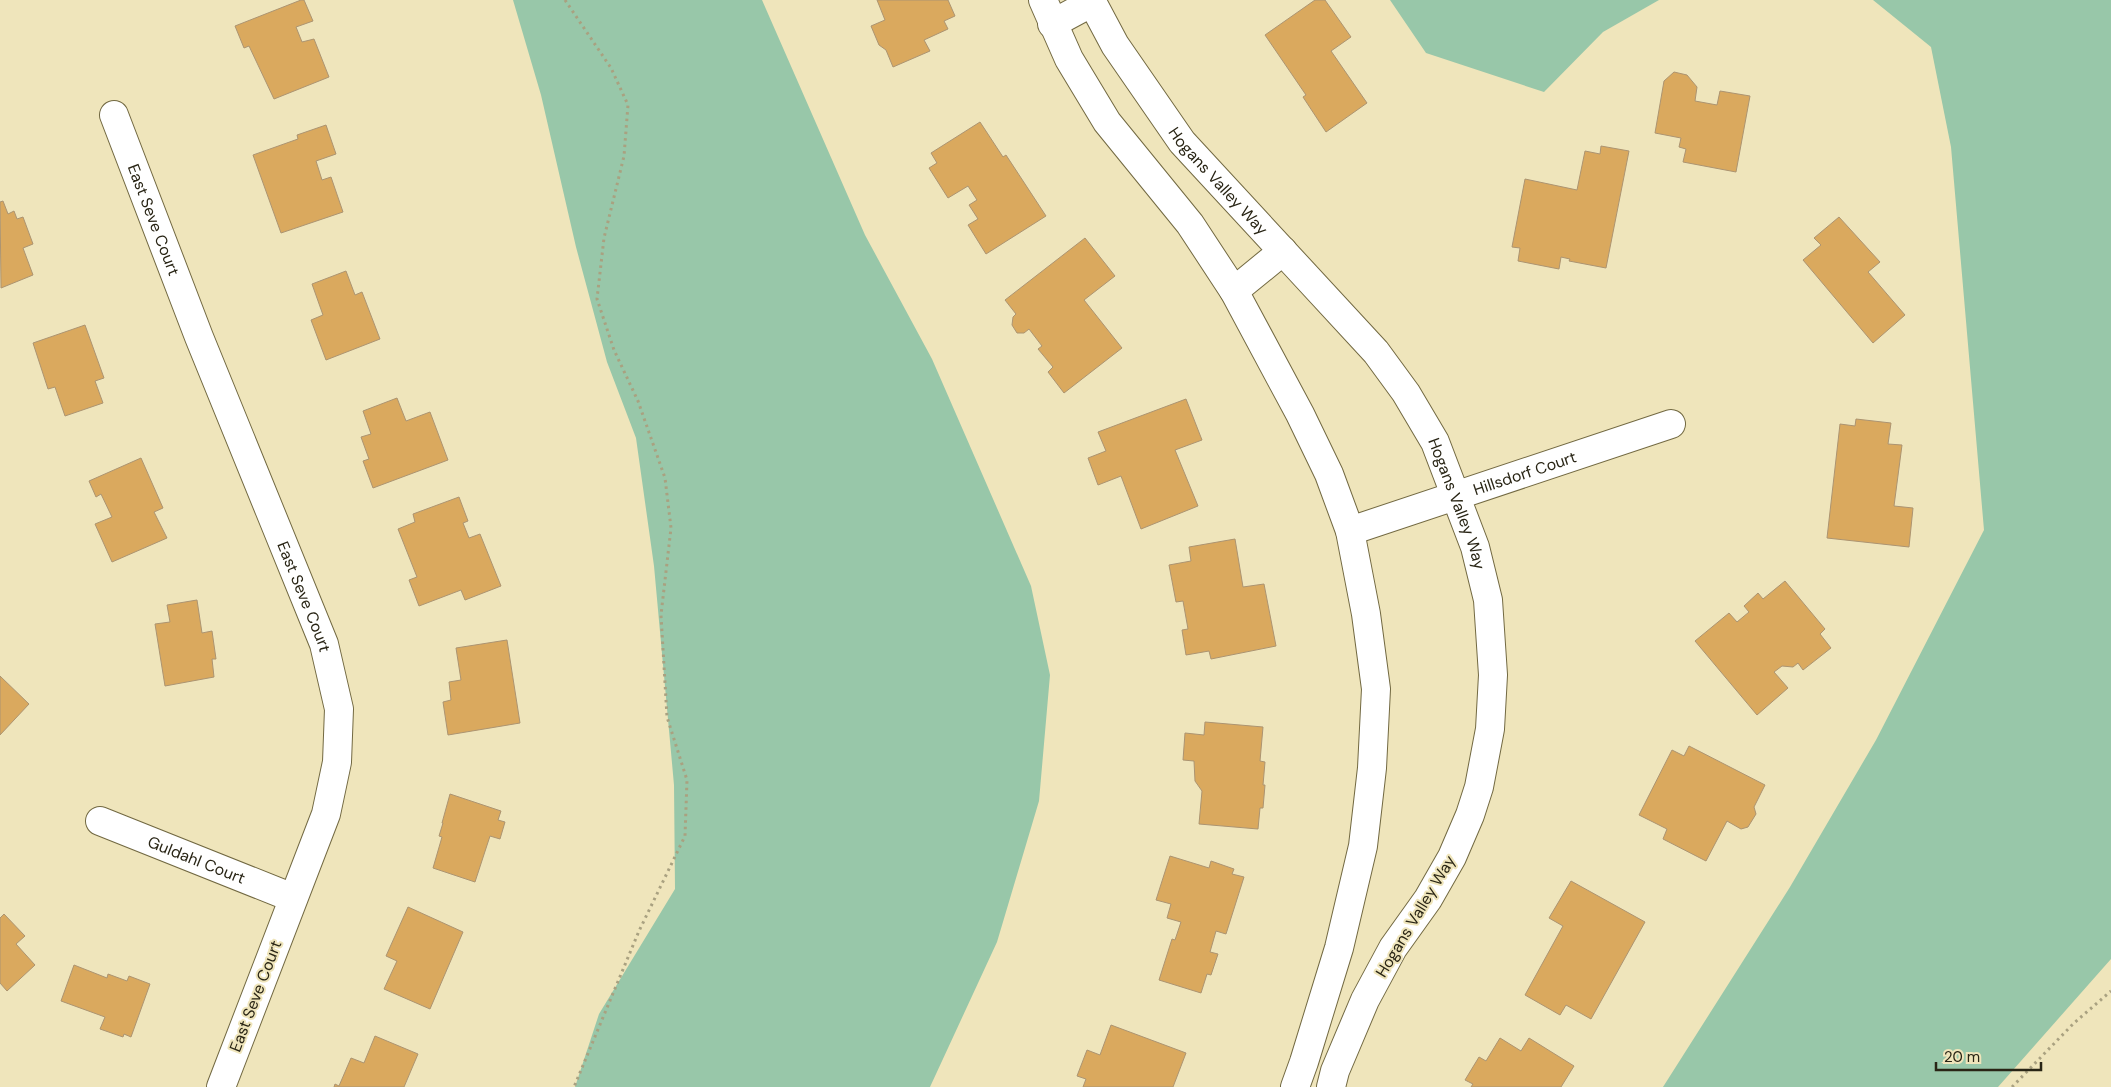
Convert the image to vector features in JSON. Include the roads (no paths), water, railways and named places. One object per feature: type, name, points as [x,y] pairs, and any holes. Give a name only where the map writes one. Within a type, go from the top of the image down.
[{"type":"street","points":[[1091,2],[1048,12],[1068,60],[1107,122],[1190,224],[1234,291],[1300,414],[1329,474],[1350,531],[1366,614],[1376,689],[1372,768],[1361,856],[1339,948],[1295,1087]]},
{"type":"street","name":"Hogans Valley Way","points":[[1091,2],[1115,44],[1182,142],[1376,352],[1406,393],[1435,442],[1475,547],[1488,600],[1492,637],[1493,675],[1490,729],[1479,787],[1470,815],[1452,857],[1428,899],[1394,948],[1365,1000],[1333,1079]]},
{"type":"street","name":"East Seve Court","points":[[114,115],[199,337],[324,644],[339,709],[337,762],[326,814],[221,1087]]},
{"type":"street","points":[[1234,291],[1283,251]]},
{"type":"street","name":"Hillsdorf Court","points":[[1350,531],[1671,424]]},
{"type":"street","name":"Guldahl Court","points":[[100,821],[293,898]]},
{"type":"street","points":[[1304,1062],[1333,1079]]}]
